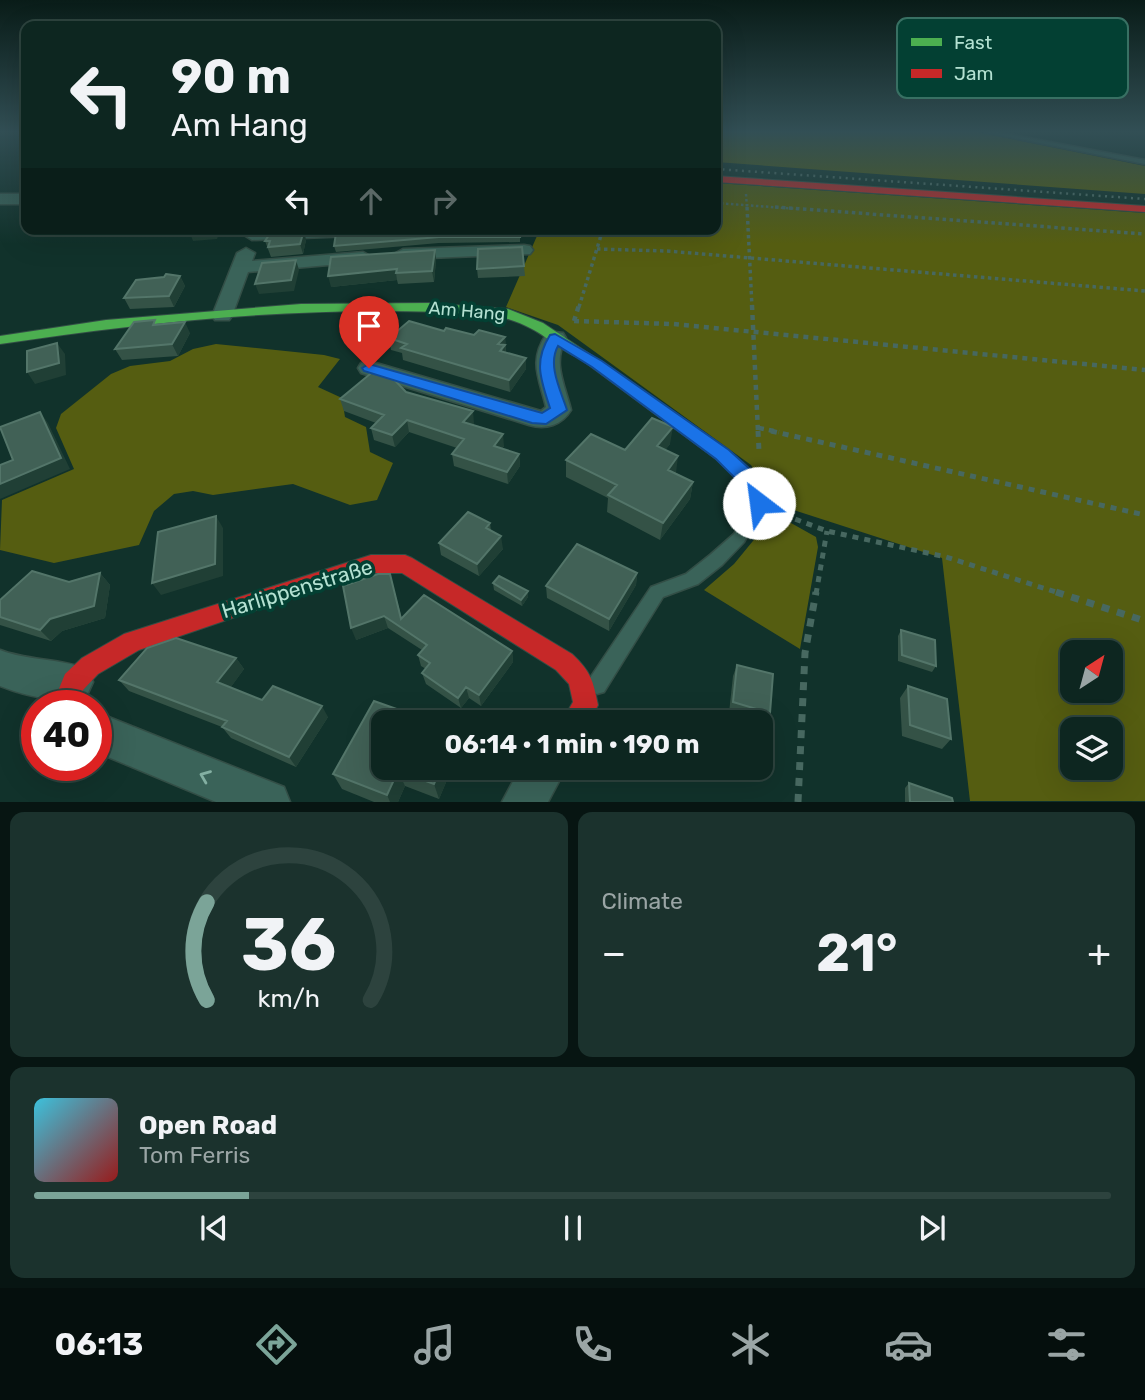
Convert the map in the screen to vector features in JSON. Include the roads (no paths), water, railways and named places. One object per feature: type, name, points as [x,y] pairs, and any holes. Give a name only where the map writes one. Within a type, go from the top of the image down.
[{"type":"street","points":[[721,179],[1145,209]]},
{"type":"street","points":[[0,200],[21,199]]},
{"type":"street","points":[[222,316],[252,235]]},
{"type":"street","points":[[242,267],[412,253],[524,250]]},
{"type":"street","name":"Am Hang","points":[[0,340],[106,324],[313,308],[429,307],[503,312],[538,326],[555,338]]},
{"type":"street","points":[[369,368],[538,419],[546,419],[559,410],[548,378],[547,352],[555,338],[597,364],[722,455],[748,481],[759,503]]},
{"type":"street","name":"Harlippenstraße","points":[[74,690],[90,666],[132,642],[344,571],[388,562],[405,564],[548,650],[580,678],[586,705]]},
{"type":"street","name":"Harlippenstraße","points":[[0,668],[60,690]]},
{"type":"street","points":[[583,710],[586,705]]},
{"type":"street","points":[[112,739],[268,802]]},
{"type":"street","points":[[523,802],[537,780]]},
{"type":"lane","points":[[586,705],[657,592],[692,579],[716,560],[739,538],[759,503]]},
{"type":"railway","points":[[722,169],[1145,199]]}]
